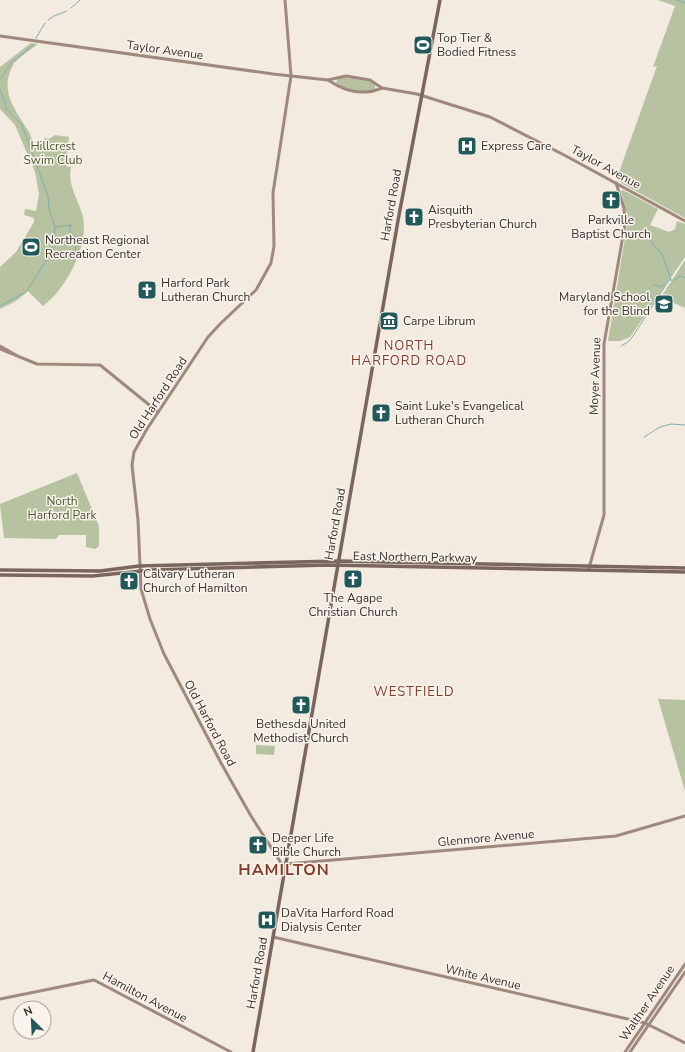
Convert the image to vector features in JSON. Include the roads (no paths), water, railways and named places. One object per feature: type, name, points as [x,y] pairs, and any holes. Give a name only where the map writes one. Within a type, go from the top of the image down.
[{"type":"main road","name":"Harford Road","points":[[253,1052],[421,95],[440,0]]},
{"type":"main road","name":"East Northern Parkway","points":[[0,570],[100,571],[139,568],[338,563],[589,568],[685,568]]},
{"type":"main road","name":"East Northern Parkway","points":[[0,575],[93,576],[139,568]]},
{"type":"main road","name":"East Northern Parkway","points":[[589,568],[685,572]]},
{"type":"street","name":"Old Harford Road","points":[[285,869],[235,789],[164,654],[143,600],[139,568],[138,520],[132,462],[137,446],[158,412],[211,334],[256,290],[271,263],[274,246],[274,194],[291,76],[286,0]]},
{"type":"street","name":"Taylor Avenue","points":[[0,36],[291,76],[328,80],[341,76],[370,80],[382,88],[421,95],[490,117],[685,221]]},
{"type":"street","name":"Taylor Avenue","points":[[328,80],[340,88],[352,90],[369,92],[382,88]]},
{"type":"street","name":"Moyer Avenue","points":[[589,568],[604,515],[604,344],[625,224],[624,211],[616,183]]},
{"type":"street","points":[[0,348],[37,364],[100,365],[158,412]]},
{"type":"street","name":"Glenmore Avenue","points":[[286,864],[616,836],[685,816]]},
{"type":"street","name":"White Avenue","points":[[273,938],[649,1024],[685,1043]]},
{"type":"street","name":"Walther Avenue","points":[[625,1052],[685,964]]},
{"type":"street","name":"Walther Avenue","points":[[630,1052],[685,972]]},
{"type":"street","name":"Hamilton Avenue","points":[[0,999],[94,980],[231,1052]]},
{"type":"waterway","points":[[71,8],[80,0]]},
{"type":"waterway","points":[[676,0],[685,3]]},
{"type":"waterway","points":[[48,20],[67,11]]},
{"type":"waterway","points":[[36,38],[45,23]]},
{"type":"waterway","points":[[0,79],[12,62],[33,45]]},
{"type":"waterway","points":[[0,89],[7,110],[22,125],[48,196],[49,209],[55,228],[52,252],[26,292],[0,306]]},
{"type":"waterway","points":[[70,225],[70,231],[77,239],[75,253]]},
{"type":"waterway","points":[[55,227],[72,225]]},
{"type":"waterway","points":[[645,234],[663,256],[671,280]]},
{"type":"waterway","points":[[621,346],[628,342],[633,336],[669,280],[675,280],[680,276],[685,278]]},
{"type":"waterway","points":[[654,285],[658,285],[660,287],[664,285]]},
{"type":"waterway","points":[[644,437],[660,427],[671,424],[685,425]]},
{"type":"place","name":"Top Tier & Bodied Fitness","points":[[423,45]]},
{"type":"place","name":"Express Care","points":[[467,146]]},
{"type":"place","name":"Parkville Baptist Church","points":[[611,200]]},
{"type":"place","name":"Aisquith Presbyterian Church","points":[[414,217]]},
{"type":"place","name":"Northeast Regional Recreation Center","points":[[31,247]]},
{"type":"place","name":"Harford Park Lutheran Church","points":[[147,290]]},
{"type":"place","name":"Maryland School for the Blind","points":[[664,304]]},
{"type":"place","name":"Carpe Librum","points":[[389,321]]},
{"type":"place","name":"Saint Luke's Evangelical Lutheran Church","points":[[381,413]]},
{"type":"place","name":"The Agape Christian Church","points":[[353,579]]},
{"type":"place","name":"Calvary Lutheran Church of Hamilton","points":[[129,581]]},
{"type":"place","name":"Bethesda United Methodist Church","points":[[301,705]]},
{"type":"place","name":"Deeper Life Bible Church","points":[[258,845]]},
{"type":"place","name":"DaVita Harford Road Dialysis Center","points":[[267,920]]},
{"type":"district","name":"NORTH HARFORD ROAD","points":[[409,354]]},
{"type":"district","name":"WESTFIELD","points":[[414,692]]},
{"type":"district","name":"HAMILTON","points":[[284,870]]},
{"type":"park label","name":"Hillcrest Swim Club","points":[[53,153]]},
{"type":"park label","name":"North Harford Park","points":[[62,508]]}]
